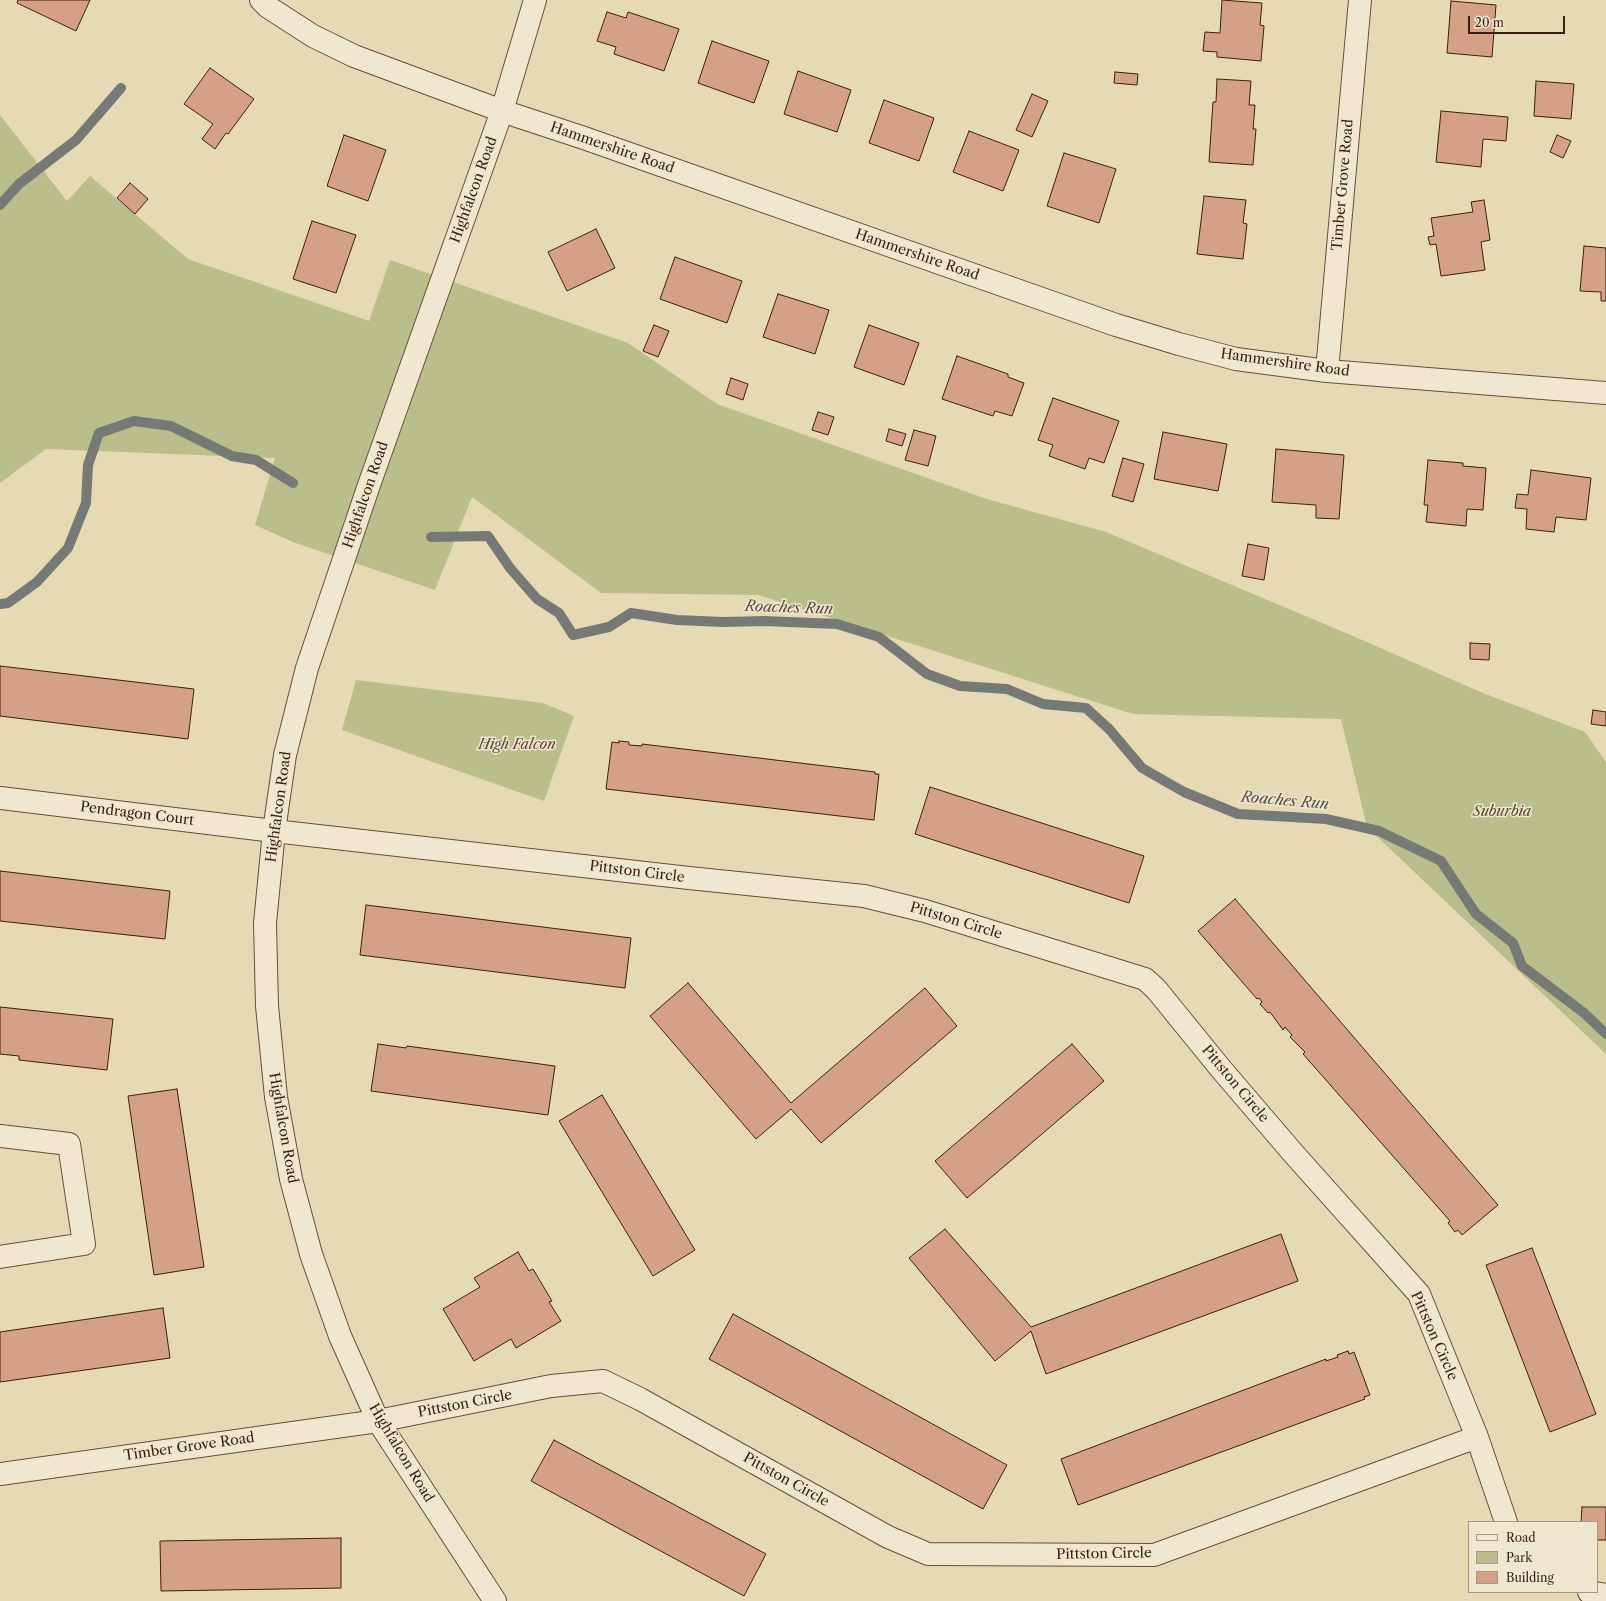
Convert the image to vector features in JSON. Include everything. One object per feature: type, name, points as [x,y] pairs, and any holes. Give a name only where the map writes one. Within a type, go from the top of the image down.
[{"type":"street","name":"Hammershire Road","points":[[261,0],[268,7],[314,36],[354,56],[502,111],[599,143],[1116,326],[1236,359],[1327,371],[1606,393]]},
{"type":"street","name":"Highfalcon Road","points":[[495,1601],[378,1421],[340,1336],[311,1254],[291,1179],[276,1097],[267,1006],[265,923],[274,831],[286,755],[307,668],[372,478],[502,111],[535,0]]},
{"type":"street","name":"Timber Grove Road","points":[[1327,371],[1360,0]]},
{"type":"street","name":"Pendragon Court","points":[[0,798],[274,831]]},
{"type":"street","name":"Pittston Circle","points":[[274,831],[689,878],[864,896],[925,911],[1145,979],[1156,989],[1221,1069],[1293,1153],[1419,1294],[1477,1437],[1154,1555],[928,1554],[888,1537],[640,1399],[603,1381],[550,1386],[378,1421]]},
{"type":"street","points":[[0,1136],[69,1144],[84,1244],[0,1257]]},
{"type":"street","name":"Timber Grove Road","points":[[0,1474],[378,1421]]},
{"type":"street","points":[[1477,1437],[1506,1521]]},
{"type":"street","points":[[1595,1593],[1606,1595]]},
{"type":"green space","name":"Suburbia","points":[[0,115],[67,201],[90,176],[188,259],[369,321],[390,260],[628,343],[717,404],[987,499],[1106,532],[1353,636],[1483,693],[1585,732],[1606,762],[1606,1054],[1367,827],[1341,719],[1133,714],[758,595],[601,593],[472,497],[435,590],[293,542],[255,525],[275,458],[46,449],[0,483]]},
{"type":"green space","name":"High Falcon","points":[[356,680],[543,703],[574,716],[544,801],[342,730]]},
{"type":"building","points":[[18,0],[90,0],[76,31],[17,3]]},
{"type":"building","points":[[1222,0],[1262,3],[1260,25],[1264,26],[1261,61],[1217,57],[1217,52],[1203,51],[1205,32],[1220,33]]},
{"type":"building","points":[[1451,1],[1496,5],[1492,57],[1447,53]]},
{"type":"building","points":[[607,12],[626,18],[628,12],[679,29],[664,71],[614,54],[616,47],[597,41]]},
{"type":"building","points":[[712,41],[769,61],[754,103],[698,83]]},
{"type":"building","points":[[210,68],[254,99],[215,149],[202,139],[213,124],[184,104]]},
{"type":"building","points":[[798,71],[851,90],[837,132],[784,114]]},
{"type":"building","points":[[1115,72],[1138,74],[1137,85],[1114,83]]},
{"type":"building","points":[[1217,79],[1251,81],[1249,105],[1255,105],[1253,129],[1256,129],[1253,165],[1209,162],[1213,102],[1216,102]]},
{"type":"building","points":[[1536,81],[1574,84],[1571,119],[1534,116]]},
{"type":"building","points":[[1032,94],[1048,101],[1032,137],[1016,130]]},
{"type":"building","points":[[884,100],[934,118],[919,161],[869,143]]},
{"type":"building","points":[[1441,111],[1508,117],[1506,141],[1483,139],[1481,167],[1436,162]]},
{"type":"building","points":[[969,131],[1019,150],[1003,191],[953,172]]},
{"type":"building","points":[[344,135],[386,150],[368,201],[327,186]]},
{"type":"building","points":[[1557,135],[1571,141],[1563,158],[1550,152]]},
{"type":"building","points":[[1064,153],[1116,169],[1099,223],[1047,206]]},
{"type":"building","points":[[130,183],[148,199],[135,214],[117,198]]},
{"type":"building","points":[[1204,196],[1246,200],[1243,223],[1247,224],[1243,259],[1197,254]]},
{"type":"building","points":[[1484,200],[1490,240],[1481,242],[1485,270],[1441,276],[1436,244],[1430,245],[1428,237],[1434,236],[1431,218],[1473,212],[1471,202]]},
{"type":"building","points":[[312,221],[356,235],[336,293],[293,279]]},
{"type":"building","points":[[596,229],[615,268],[567,291],[548,252]]},
{"type":"building","points":[[1584,246],[1606,248],[1606,301],[1601,301],[1601,292],[1580,291]]},
{"type":"building","points":[[675,257],[742,281],[727,323],[660,299]]},
{"type":"building","points":[[778,294],[829,310],[815,354],[763,337]]},
{"type":"building","points":[[654,325],[669,331],[658,357],[643,351]]},
{"type":"building","points":[[869,325],[919,343],[904,385],[854,367]]},
{"type":"building","points":[[957,356],[1008,374],[1008,377],[1024,383],[1012,416],[995,411],[993,416],[942,399]]},
{"type":"building","points":[[731,378],[748,384],[743,400],[726,394]]},
{"type":"building","points":[[1053,398],[1119,421],[1104,463],[1089,458],[1085,469],[1049,456],[1053,445],[1038,440]]},
{"type":"building","points":[[818,412],[834,417],[828,435],[812,430]]},
{"type":"building","points":[[889,429],[906,434],[902,446],[886,441]]},
{"type":"building","points":[[914,430],[936,436],[928,466],[905,460]]},
{"type":"building","points":[[1163,432],[1227,444],[1218,491],[1154,479]]},
{"type":"building","points":[[1276,449],[1344,455],[1339,519],[1316,518],[1316,505],[1272,502]]},
{"type":"building","points":[[1123,458],[1144,464],[1133,502],[1112,496]]},
{"type":"building","points":[[1428,460],[1463,463],[1463,466],[1486,468],[1483,510],[1467,509],[1466,526],[1426,522],[1428,505],[1424,505]]},
{"type":"building","points":[[1531,470],[1591,478],[1586,520],[1556,517],[1554,532],[1526,529],[1527,509],[1515,508],[1517,494],[1528,495]]},
{"type":"building","points":[[1248,544],[1269,548],[1264,580],[1242,576]]},
{"type":"building","points":[[1470,643],[1490,644],[1489,660],[1470,659]]},
{"type":"building","points":[[0,666],[194,689],[188,739],[0,716]]},
{"type":"building","points":[[1593,710],[1606,712],[1606,726],[1591,724]]},
{"type":"building","points":[[619,741],[629,742],[629,745],[642,746],[642,744],[875,772],[875,774],[879,774],[874,820],[606,789],[612,742],[619,743]]},
{"type":"building","points":[[930,787],[1144,856],[1129,903],[915,834]]},
{"type":"building","points":[[0,871],[170,891],[165,939],[0,921]]},
{"type":"building","points":[[1235,899],[1498,1205],[1462,1235],[1458,1230],[1455,1232],[1448,1223],[1450,1221],[1303,1054],[1305,1052],[1290,1037],[1292,1035],[1285,1027],[1283,1030],[1270,1012],[1268,1013],[1260,1004],[1262,1002],[1259,998],[1257,999],[1198,931]]},
{"type":"building","points":[[366,905],[631,938],[625,988],[360,955]]},
{"type":"building","points":[[688,983],[791,1103],[925,988],[957,1026],[821,1143],[791,1109],[756,1139],[650,1016]]},
{"type":"building","points":[[0,1007],[113,1019],[107,1070],[19,1060],[19,1056],[0,1054]]},
{"type":"building","points":[[378,1044],[406,1048],[407,1046],[555,1066],[548,1115],[371,1091]]},
{"type":"building","points":[[1072,1044],[1104,1081],[967,1198],[935,1161]]},
{"type":"building","points":[[177,1089],[204,1267],[154,1275],[128,1096]]},
{"type":"building","points":[[602,1095],[695,1250],[653,1276],[559,1121]]},
{"type":"building","points":[[945,1229],[1031,1327],[1281,1234],[1298,1281],[1046,1374],[1031,1331],[995,1361],[909,1258]]},
{"type":"building","points":[[1532,1248],[1596,1414],[1550,1432],[1486,1265]]},
{"type":"building","points":[[518,1252],[529,1271],[533,1269],[552,1301],[549,1302],[561,1321],[516,1348],[511,1339],[474,1361],[443,1309],[480,1287],[474,1278]]},
{"type":"building","points":[[163,1308],[170,1358],[0,1382],[0,1332]]},
{"type":"building","points":[[733,1314],[1007,1465],[983,1509],[709,1359]]},
{"type":"building","points":[[1348,1351],[1349,1354],[1354,1352],[1370,1395],[1364,1397],[1365,1399],[1078,1505],[1061,1459],[1326,1359],[1326,1361],[1338,1357],[1337,1355]]},
{"type":"building","points":[[554,1440],[766,1554],[744,1596],[531,1481]]},
{"type":"building","points":[[1582,1507],[1606,1507],[1606,1540],[1598,1540],[1598,1521],[1581,1521]]},
{"type":"building","points":[[341,1538],[341,1588],[161,1591],[160,1541]]},
{"type":"waterway","points":[[0,205],[19,184],[76,140],[121,88]]},
{"type":"waterway","name":"Roaches Run","points":[[0,604],[8,603],[37,582],[68,548],[86,503],[88,465],[99,433],[134,421],[171,426],[232,456],[256,460],[293,483]]},
{"type":"waterway","name":"Roaches Run","points":[[431,537],[488,536],[510,568],[537,599],[559,613],[573,635],[609,627],[631,613],[677,620],[837,624],[879,637],[927,674],[960,686],[1007,689],[1043,704],[1086,708],[1109,729],[1142,768],[1184,792],[1238,814],[1326,819],[1379,831],[1441,861],[1476,914],[1513,943],[1522,966],[1584,1013],[1606,1034]]}]
